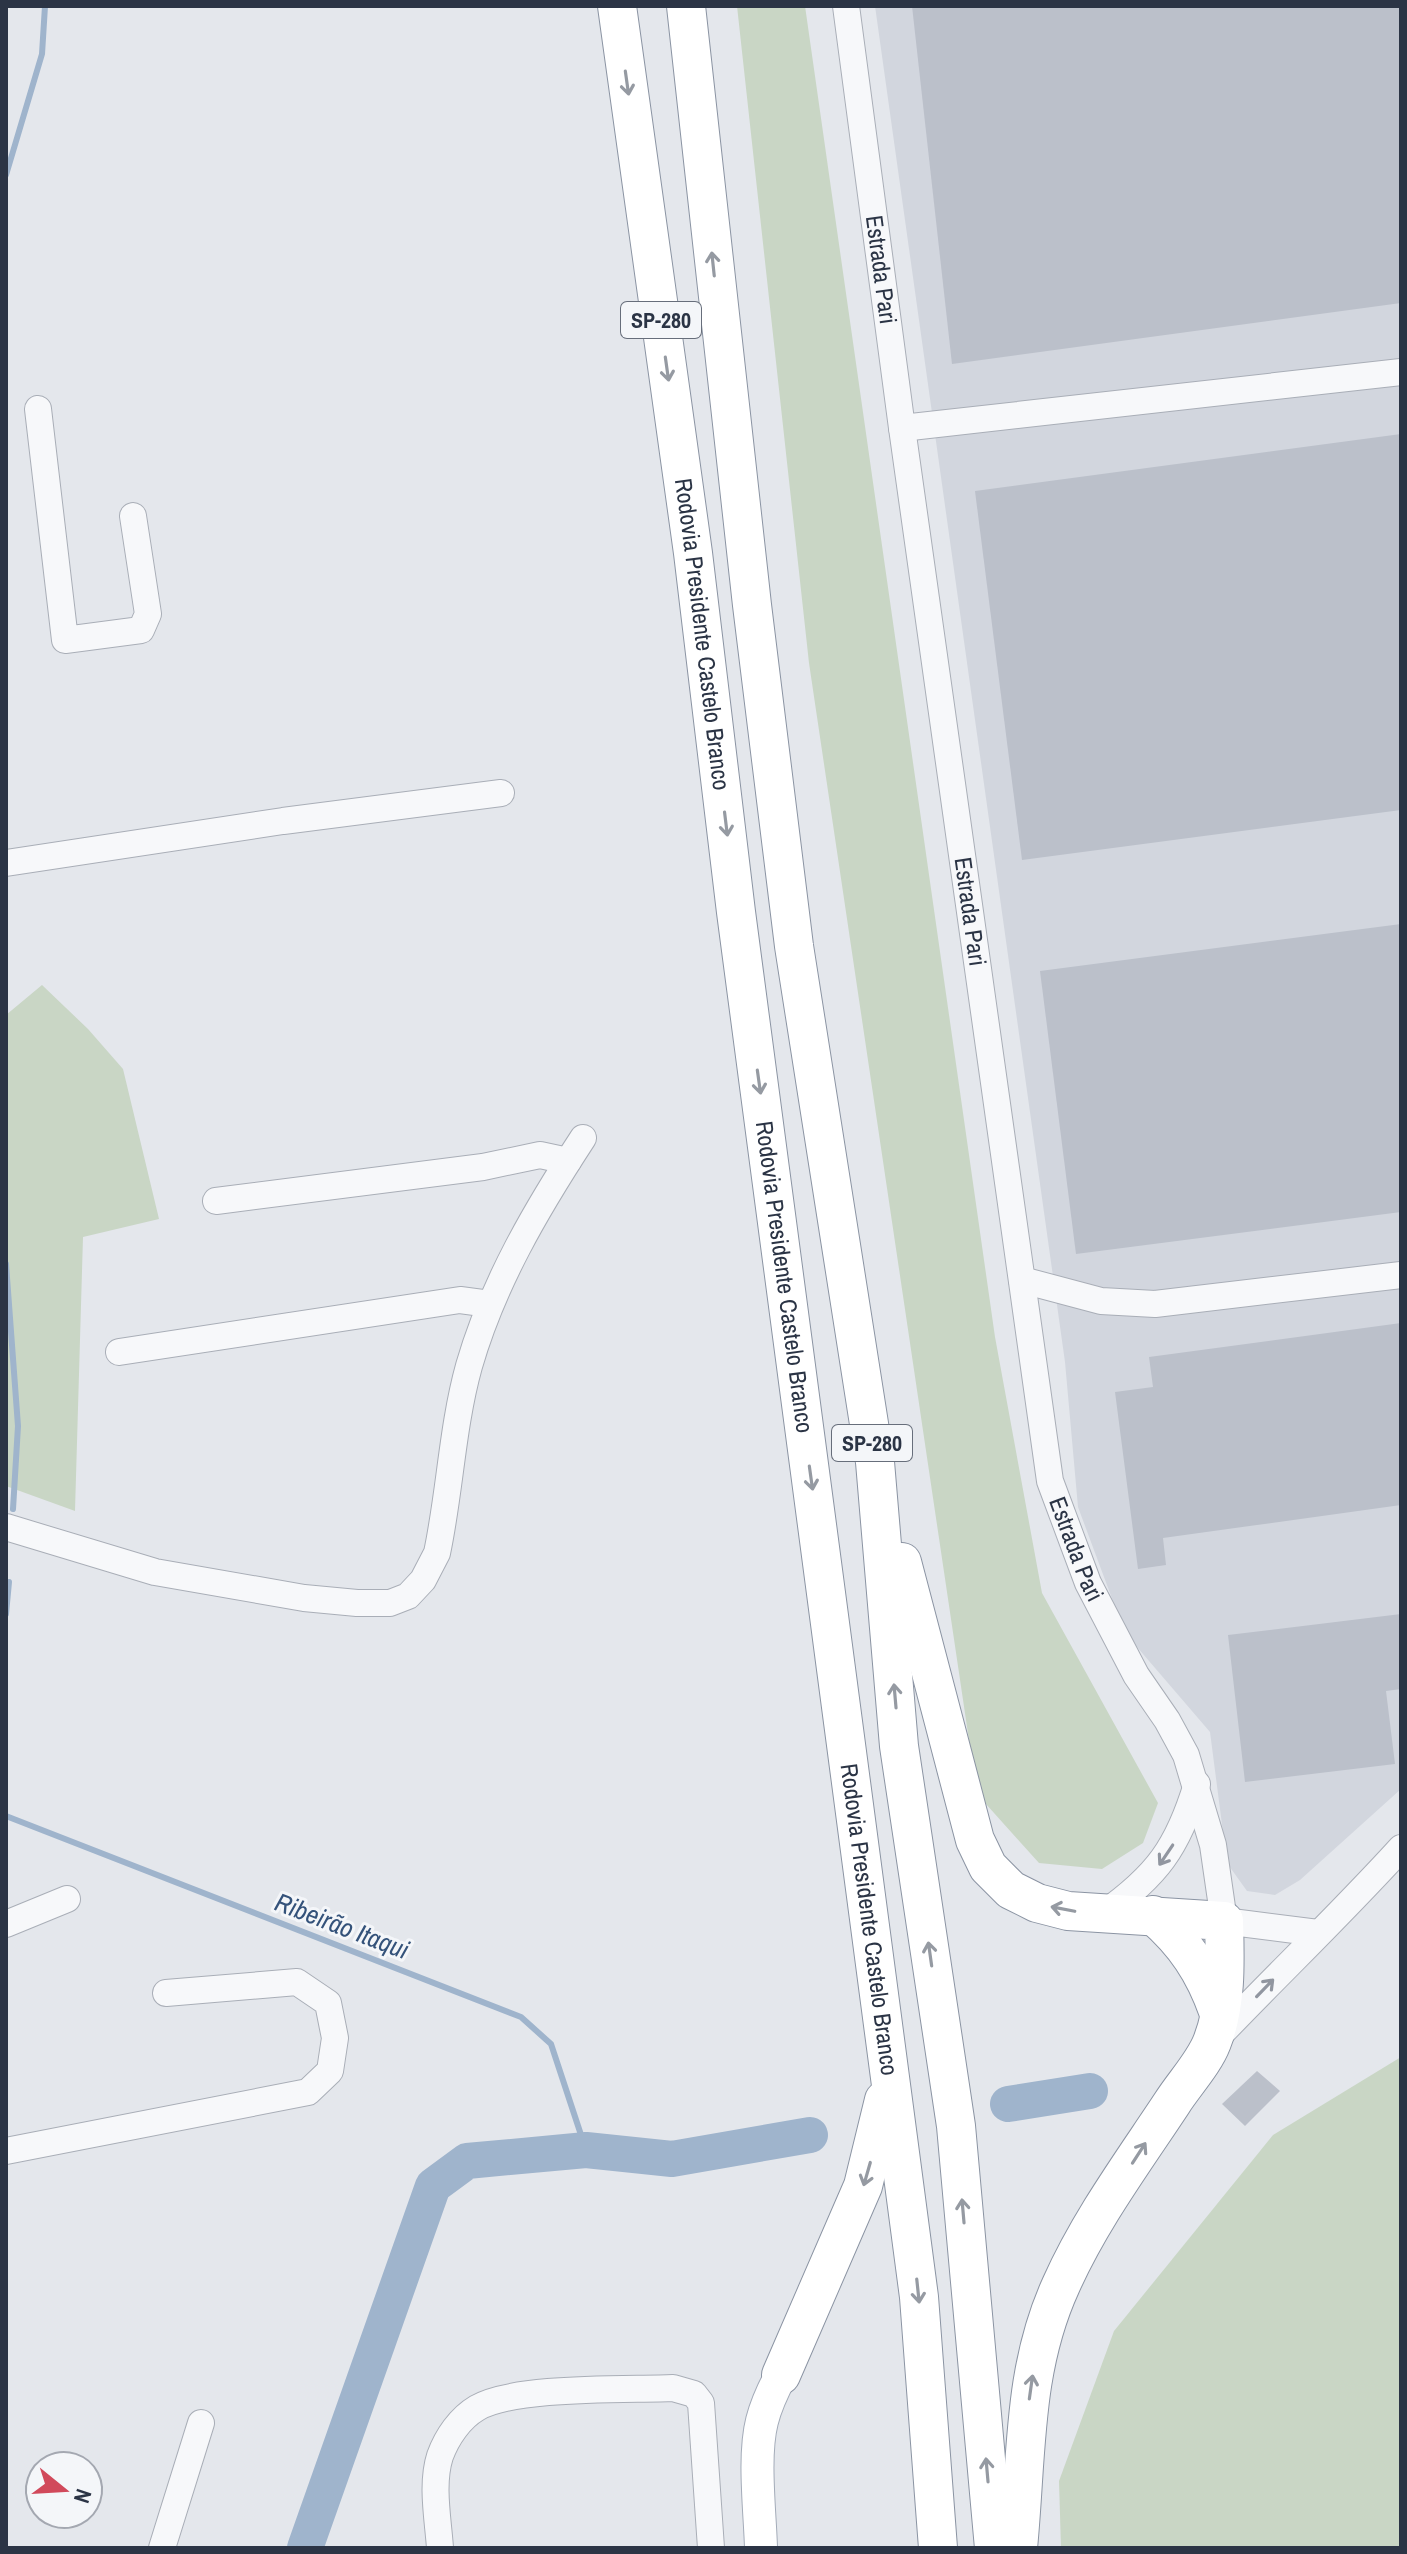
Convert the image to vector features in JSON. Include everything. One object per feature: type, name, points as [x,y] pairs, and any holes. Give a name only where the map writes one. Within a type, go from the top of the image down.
[{"type":"highway","name":"Rodovia Presidente Castelo Branco","points":[[617,6],[693,553],[738,928],[919,2297],[938,2548]]},
{"type":"highway","name":"SP-280","points":[[687,9],[734,450],[794,946],[875,1462],[899,1746],[956,2126],[994,2548]]},
{"type":"highway","points":[[875,1462],[975,1840],[988,1867],[1011,1890],[1037,1903],[1068,1911],[1224,1921],[1225,1956],[1216,2029],[1088,2233],[1061,2284],[1047,2320],[1035,2358],[1027,2413],[1018,2548]]},
{"type":"highway","points":[[1153,1915],[1192,1955],[1208,1982],[1216,2029]]},
{"type":"highway","points":[[781,2375],[863,2186],[875,2146],[890,2070]]},
{"type":"main road","points":[[761,2548],[761,2424],[781,2375]]},
{"type":"street","name":"Estrada Pari","points":[[846,6],[1050,1481],[1088,1583],[1136,1675],[1167,1720],[1186,1755],[1213,1845],[1224,1921]]},
{"type":"street","points":[[902,428],[1401,372]]},
{"type":"street","points":[[38,409],[65,640],[141,630],[145,624],[148,614],[133,516]]},
{"type":"street","points":[[6,863],[283,821],[501,793]]},
{"type":"street","points":[[6,1527],[155,1572],[304,1598],[390,1603],[408,1596],[423,1580],[437,1553],[468,1369],[490,1304],[513,1253],[583,1138]]},
{"type":"street","points":[[216,1201],[483,1167],[540,1155],[568,1161]]},
{"type":"street","points":[[1022,1280],[1101,1301],[1155,1304],[1401,1275]]},
{"type":"street","points":[[119,1352],[460,1300],[490,1304]]},
{"type":"street","points":[[1103,1914],[1153,1873],[1172,1847],[1187,1816],[1197,1784]]},
{"type":"street","points":[[1216,2029],[1345,1909],[1401,1848]]},
{"type":"street","points":[[6,1924],[67,1899]]},
{"type":"street","points":[[1224,1921],[1318,1933]]},
{"type":"street","points":[[6,2151],[308,2092],[330,2071],[335,2038],[328,2003],[297,1982],[166,1993]]},
{"type":"street","points":[[440,2548],[436,2492],[440,2457],[464,2417],[480,2406],[523,2395],[673,2388],[694,2394],[701,2403],[711,2548]]},
{"type":"street","points":[[162,2548],[201,2423]]},
{"type":"shaded area","points":[[875,6],[1401,6],[1401,1789],[1300,1880],[1275,1895],[1247,1891],[1227,1863],[1210,1732],[1131,1640],[1117,1612],[1078,1507],[1065,1362]]},
{"type":"green space","points":[[737,6],[805,6],[995,1337],[1042,1593],[1158,1803],[1143,1843],[1102,1869],[1039,1863],[977,1794],[809,663]]},
{"type":"green space","points":[[42,985],[88,1029],[123,1069],[159,1219],[83,1237],[75,1511],[6,1486],[6,1015]]},
{"type":"green space","points":[[1401,2057],[1401,2548],[1061,2548],[1059,2481],[1114,2331],[1273,2135]]},
{"type":"building","points":[[912,6],[1401,6],[1401,303],[952,364]]},
{"type":"building","points":[[1401,434],[1401,810],[1022,860],[975,491]]},
{"type":"building","points":[[1401,924],[1401,1212],[1076,1254],[1040,971]]},
{"type":"building","points":[[1401,1323],[1401,1505],[1163,1538],[1166,1565],[1138,1569],[1115,1392],[1153,1387],[1149,1357]]},
{"type":"building","points":[[1401,1614],[1401,1689],[1386,1691],[1395,1764],[1245,1782],[1228,1635]]},
{"type":"building","points":[[1257,2071],[1280,2091],[1245,2126],[1222,2104]]},
{"type":"waterway","name":"Ribeirão Itaqui","points":[[6,175],[42,54],[45,6]]},
{"type":"waterway","name":"Ribeirão Itaqui","points":[[6,1264],[18,1426],[13,1509]]},
{"type":"waterway","name":"Ribeirão Itaqui","points":[[6,1614],[9,1582]]},
{"type":"waterway","name":"Ribeirão Itaqui","points":[[6,1816],[521,2017],[551,2044],[586,2150]]},
{"type":"waterway","points":[[1008,2104],[1090,2091]]},
{"type":"waterway","points":[[305,2548],[433,2186],[467,2161],[586,2150],[672,2159],[810,2135]]}]
